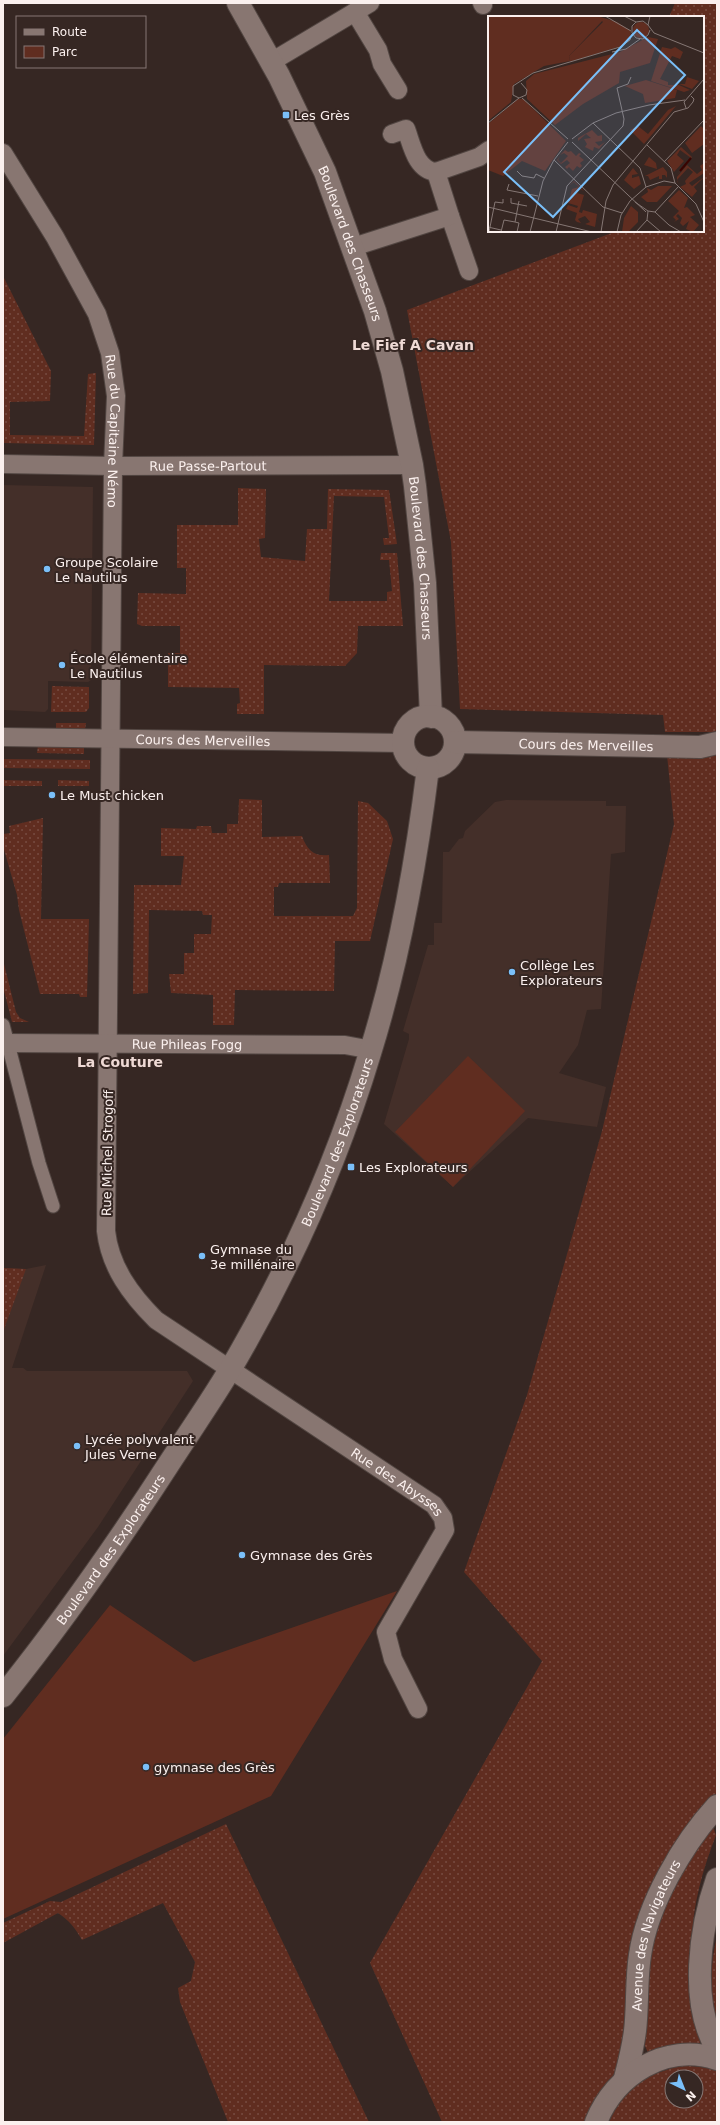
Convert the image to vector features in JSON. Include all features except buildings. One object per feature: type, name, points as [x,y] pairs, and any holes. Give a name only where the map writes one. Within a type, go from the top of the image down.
[{"type":"street","name":"Boulevard des Chasseurs","points":[[238,3],[271,62],[325,172],[375,311],[388,356],[412,465],[425,583],[431,717]]},
{"type":"street","points":[[271,62],[362,7],[382,64],[398,90]]},
{"type":"street","points":[[392,134],[406,129],[419,163],[430,172],[436,172],[479,158],[488,151]]},
{"type":"street","name":"Rue du Capitaine Némo","points":[[3,153],[55,237],[97,314],[110,353],[116,396],[113,466],[111,737]]},
{"type":"street","points":[[436,172],[469,271]]},
{"type":"street","points":[[353,247],[450,216]]},
{"type":"street","name":"Rue Passe-Partout","points":[[3,464],[113,466],[412,465]]},
{"type":"street","points":[[431,717],[442,720],[449,726],[453,734],[454,742],[454,750],[448,759],[439,766],[428,768],[419,766],[411,761],[405,753],[403,743],[404,736],[410,724],[418,719],[431,717]]},
{"type":"street","name":"Cours des Merveilles","points":[[3,736],[403,743]]},
{"type":"street","name":"Rue Michel Strogoff","points":[[111,737],[106,1231],[110,1251],[119,1273],[144,1308],[166,1327],[231,1368]]},
{"type":"street","name":"Cours des Merveilles","points":[[454,742],[700,747],[717,743]]},
{"type":"street","name":"Boulevard des Explorateurs","points":[[3,1696],[64,1617],[121,1538],[231,1368],[268,1302],[298,1242],[337,1149],[372,1050],[396,962],[409,902],[428,768]]},
{"type":"street","points":[[3,1024],[5,1043],[39,1163],[53,1206]]},
{"type":"street","name":"Rue Phileas Fogg","points":[[5,1043],[345,1045],[372,1050]]},
{"type":"street","name":"Rue des Abysses","points":[[231,1368],[434,1505],[443,1518],[445,1530],[386,1632],[393,1659],[418,1709]]},
{"type":"street","name":"Avenue des Navigateurs","points":[[625,2078],[635,2032],[640,1955],[650,1915],[668,1876],[699,1828],[717,1806]]},
{"type":"street","points":[[717,1879],[704,1924],[701,1997],[706,2027],[717,2049]]},
{"type":"street","points":[[596,2122],[607,2099],[625,2078],[638,2069],[667,2058],[698,2055],[717,2059]]},
{"type":"shaded area","name":"Groupe Scolaire Le Nautilus","points":[[3,485],[93,487],[91,680],[88,682],[48,681],[48,709],[45,712],[3,710]]},
{"type":"shaded area","name":"Collège Les Explorateurs","points":[[506,800],[606,801],[606,806],[626,806],[625,852],[611,854],[601,1009],[587,1010],[578,1045],[559,1073],[606,1087],[597,1127],[528,1118],[453,1187],[384,1124],[409,1039],[409,1034],[403,1031],[428,945],[434,945],[434,923],[442,923],[443,852],[449,852],[459,839],[463,838],[465,831],[495,802]]},
{"type":"shaded area","name":"Lycée polyvalent Jules Verne","points":[[46,1265],[12,1368],[23,1368],[22,1367],[27,1371],[187,1371],[193,1381],[98,1527],[3,1656],[3,1268],[26,1269]]},
{"type":"green space","points":[[675,3],[717,3],[717,732],[665,732],[663,715],[460,709],[451,542],[407,310],[614,232],[704,232],[704,16],[669,16]]},
{"type":"green space","points":[[3,276],[51,371],[50,401],[10,402],[10,435],[84,436],[88,374],[96,373],[94,445],[3,443]]},
{"type":"green space","points":[[238,488],[266,489],[265,538],[259,539],[261,557],[305,561],[307,529],[327,529],[328,489],[389,490],[397,544],[384,545],[383,538],[389,538],[384,497],[334,496],[329,601],[387,601],[387,592],[392,591],[389,560],[380,560],[381,553],[397,553],[403,626],[358,626],[357,653],[345,666],[264,665],[264,714],[237,714],[237,704],[240,703],[239,688],[168,687],[168,653],[180,653],[180,626],[142,626],[137,624],[138,593],[186,594],[186,568],[177,568],[177,525],[238,525]]},
{"type":"green space","points":[[52,686],[89,687],[89,708],[86,712],[51,712]]},
{"type":"green space","points":[[56,723],[86,723],[85,730],[56,730]]},
{"type":"green space","points":[[38,745],[84,746],[84,754],[37,753]]},
{"type":"green space","points":[[717,752],[717,1797],[627,1986],[623,2047],[618,2067],[587,2122],[442,2122],[370,1963],[542,1661],[464,1572],[527,1395],[602,1131],[674,824],[667,755]]},
{"type":"green space","points":[[3,759],[90,760],[90,769],[3,768]]},
{"type":"green space","points":[[3,780],[42,781],[42,786],[3,786]]},
{"type":"green space","points":[[58,780],[89,781],[89,786],[58,786]]},
{"type":"green space","points":[[239,799],[262,800],[262,837],[302,836],[306,845],[312,852],[319,855],[329,855],[330,883],[279,883],[278,887],[274,887],[274,916],[353,916],[357,908],[358,801],[368,803],[387,821],[393,839],[370,941],[335,941],[334,991],[235,990],[234,1025],[213,1025],[213,995],[171,993],[169,974],[184,974],[184,953],[194,953],[194,934],[211,934],[212,915],[203,915],[202,911],[149,910],[148,993],[133,994],[134,885],[181,885],[184,856],[161,856],[161,828],[196,829],[197,826],[211,826],[212,833],[227,833],[227,824],[238,824]]},
{"type":"green space","points":[[43,818],[41,919],[89,919],[87,997],[80,997],[79,994],[40,994],[19,910],[17,895],[3,846],[3,834],[10,833],[9,826]]},
{"type":"green space","points":[[3,960],[16,1012],[20,1018],[29,1022],[12,1022],[3,987]]},
{"type":"green space","points":[[468,1056],[525,1111],[453,1187],[395,1132]]},
{"type":"green space","points":[[3,1268],[26,1269],[3,1332]]},
{"type":"green space","name":"gymnase des Grès","points":[[397,1591],[271,1796],[3,1919],[3,1739],[110,1605],[194,1662]]},
{"type":"green space","points":[[226,1824],[369,2122],[228,2122],[180,2002],[178,1988],[191,1981],[195,1962],[163,1903],[82,1940],[72,1925],[58,1913],[3,1943],[3,1923],[50,1901],[61,1902]]},
{"type":"green space","points":[[713,1827],[716,1835],[699,1888],[692,1929],[694,1967],[702,2041],[694,2048],[649,2055],[645,2046],[647,1979],[653,1937],[679,1874]]},
{"type":"green space","points":[[717,1936],[717,2025],[714,2014],[711,1980]]},
{"type":"green space","points":[[682,2065],[717,2069],[717,2122],[609,2122],[621,2098],[648,2076],[664,2071],[664,2109],[704,2109],[704,2069],[670,2069]]},
{"type":"place","name":"Les Grès","points":[[286,115]]},
{"type":"place","name":"Groupe Scolaire Le Nautilus","points":[[47,569]]},
{"type":"place","name":"École élémentaire Le Nautilus","points":[[62,665]]},
{"type":"place","name":"Le Must chicken","points":[[52,795]]},
{"type":"place","name":"Collège Les Explorateurs","points":[[512,972]]},
{"type":"place","name":"Les Explorateurs","points":[[351,1167]]},
{"type":"place","name":"Gymnase du 3e millénaire","points":[[202,1256]]},
{"type":"place","name":"Lycée polyvalent Jules Verne","points":[[77,1446]]},
{"type":"place","name":"Gymnase des Grès","points":[[242,1555]]},
{"type":"place","name":"gymnase des Grès","points":[[146,1767]]},
{"type":"district","name":"Le Fief A Cavan","points":[[413,345]]},
{"type":"district","name":"La Couture","points":[[120,1062]]}]
